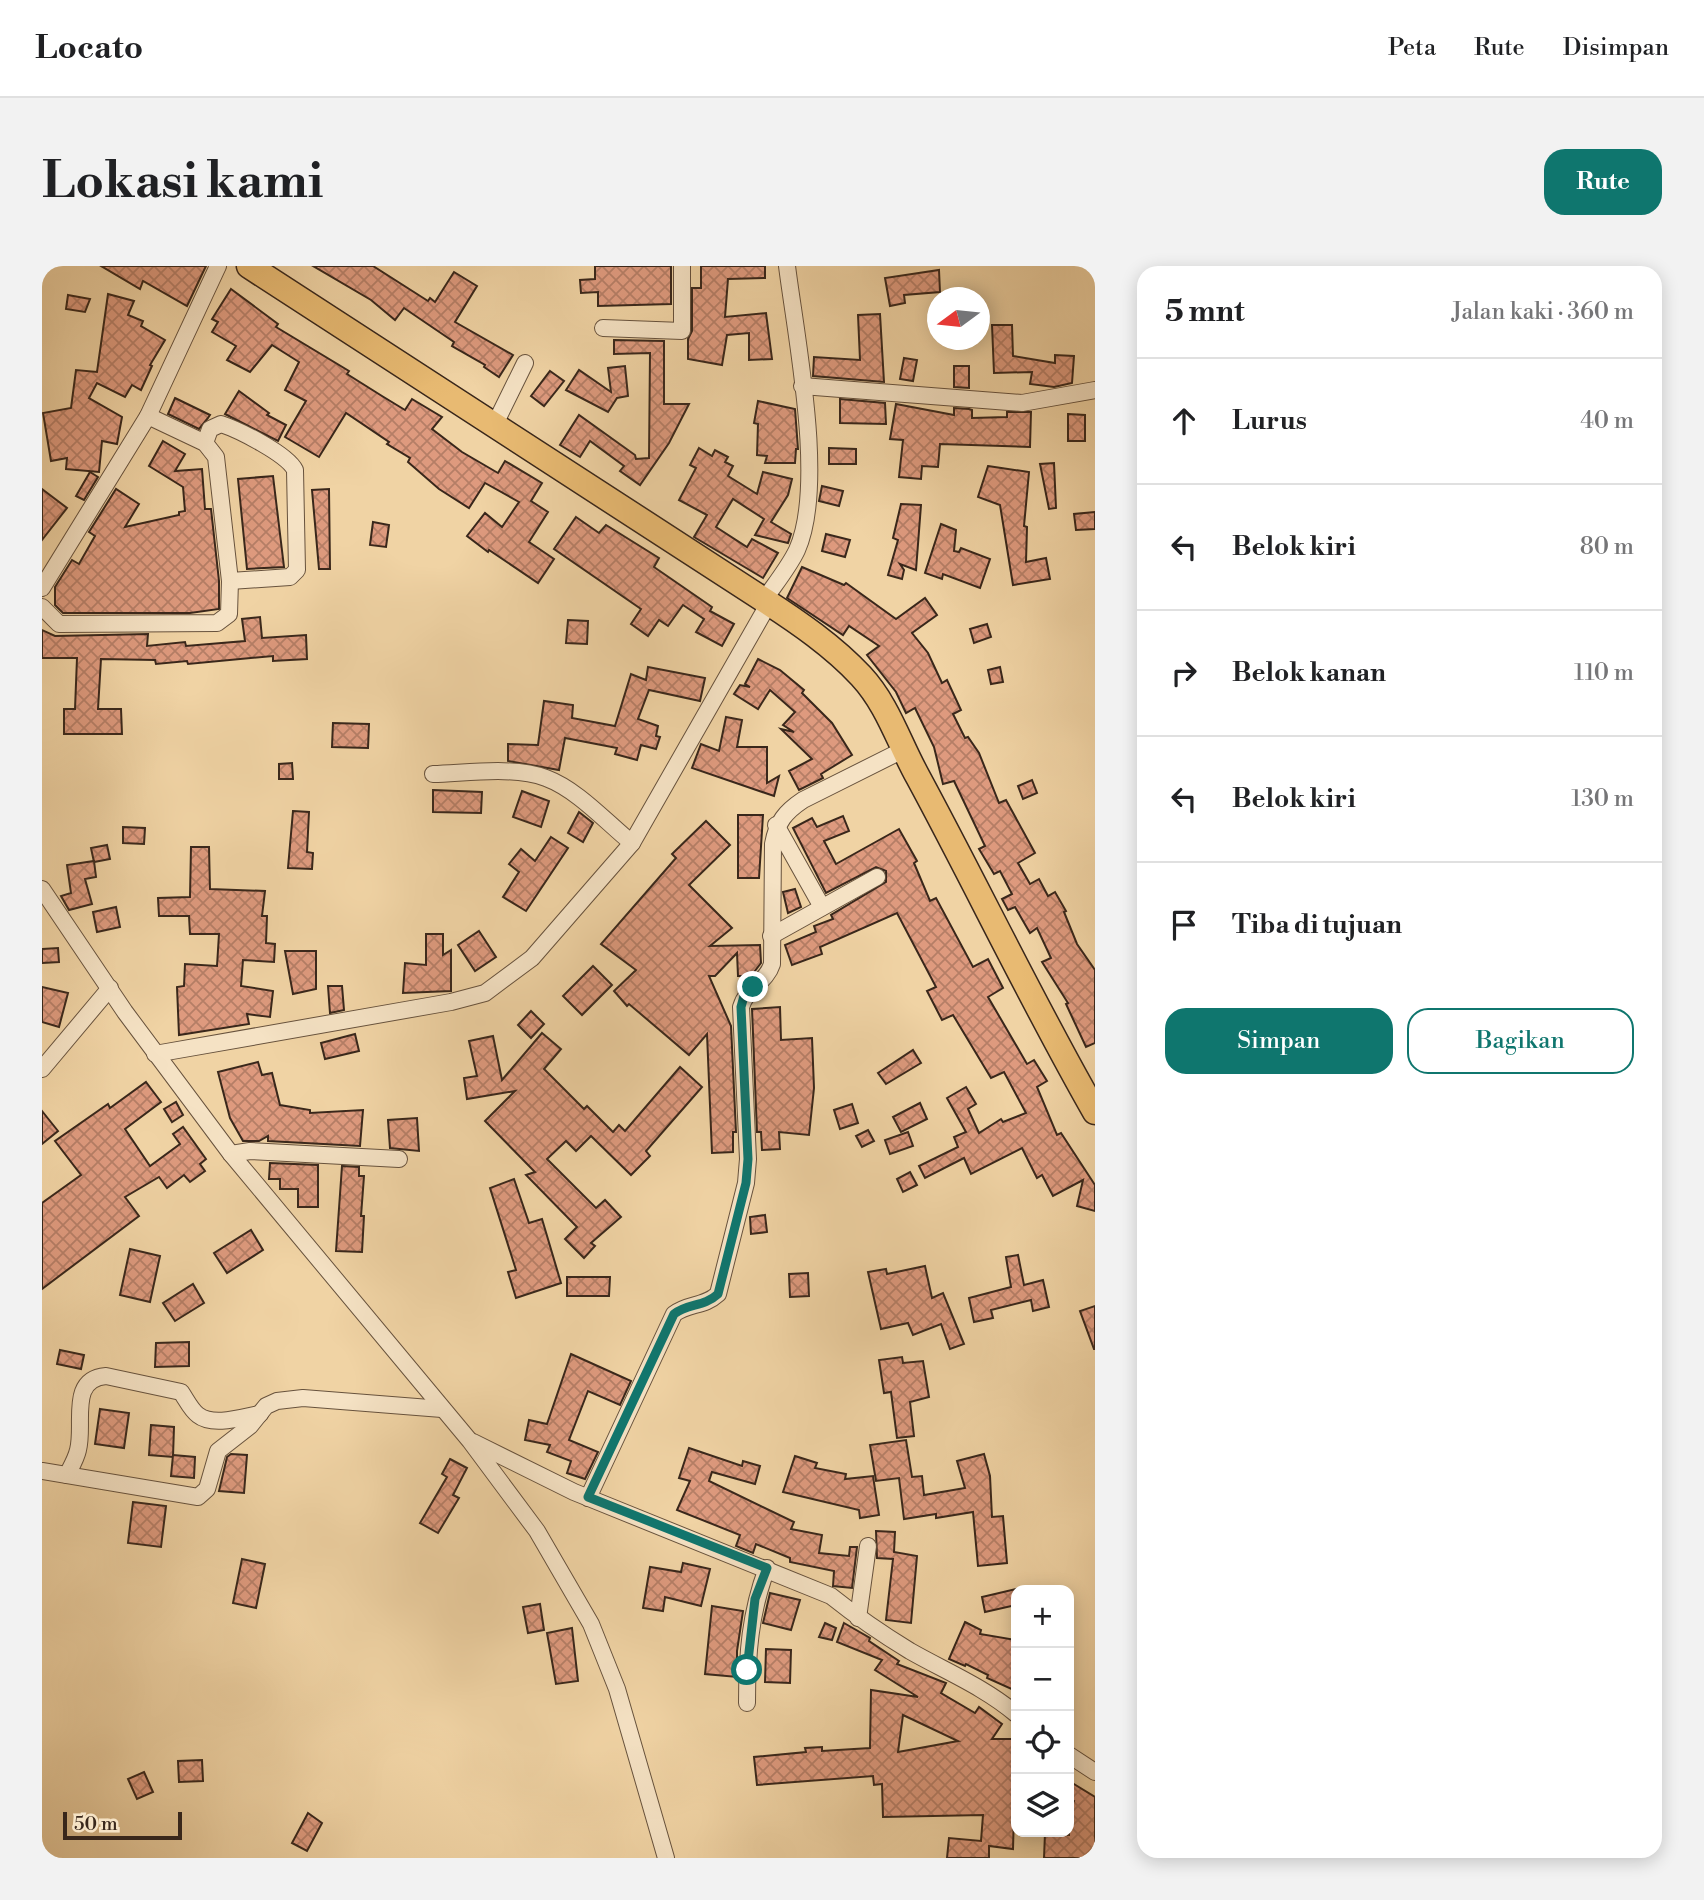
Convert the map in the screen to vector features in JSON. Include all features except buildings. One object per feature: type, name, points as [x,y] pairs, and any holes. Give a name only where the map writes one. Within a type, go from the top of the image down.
[{"type":"highway","points":[[249,266],[767,601],[832,649],[861,676],[881,702],[903,750],[1095,1112]]},
{"type":"street","points":[[42,588],[148,416],[218,266]]},
{"type":"street","points":[[603,328],[682,331],[682,266]]},
{"type":"street","points":[[155,1054],[451,1002],[485,993],[532,958],[632,843],[797,550],[803,529],[808,499],[808,436],[787,266]]},
{"type":"street","points":[[495,424],[525,363]]},
{"type":"street","points":[[802,386],[1022,403],[1095,390]]},
{"type":"street","points":[[42,607],[59,624],[217,623],[229,614],[230,581],[216,457],[205,443],[148,416]]},
{"type":"street","points":[[205,443],[210,429],[221,424],[292,463],[295,470],[297,569],[290,577],[230,581]]},
{"type":"street","points":[[588,1497],[674,1314],[681,1308],[702,1305],[718,1294],[746,1183],[748,1159],[741,1007],[744,996],[769,973],[776,825],[788,809],[803,800],[903,750]]},
{"type":"street","points":[[433,774],[514,774],[548,779],[569,790],[632,843]]},
{"type":"street","points":[[776,825],[822,907]]},
{"type":"street","points":[[771,936],[877,877]]},
{"type":"street","points":[[42,888],[155,1054],[231,1154],[470,1441],[537,1531],[591,1624],[617,1689],[666,1858]]},
{"type":"street","points":[[42,1069],[110,988]]},
{"type":"street","points":[[231,1154],[250,1150],[399,1159]]},
{"type":"street","points":[[67,1475],[78,1451],[82,1394],[85,1384],[94,1377],[106,1376],[181,1392],[196,1415],[205,1419],[234,1419],[260,1413]]},
{"type":"street","points":[[42,1471],[198,1497],[207,1489],[218,1451],[277,1401],[303,1398],[442,1409]]},
{"type":"street","points":[[470,1441],[588,1497],[831,1595],[858,1618],[993,1695],[1012,1711]]},
{"type":"street","points":[[858,1618],[868,1546]]},
{"type":"street","points":[[747,1703],[749,1631],[755,1599],[767,1568]]},
{"type":"street","points":[[1074,1758],[1095,1772]]},
{"type":"route","points":[[747,1670],[749,1631],[755,1599],[767,1568],[588,1497],[674,1314],[681,1308],[702,1305],[718,1294],[736,1214],[746,1183],[748,1145],[741,1007],[744,996],[753,987]]}]
